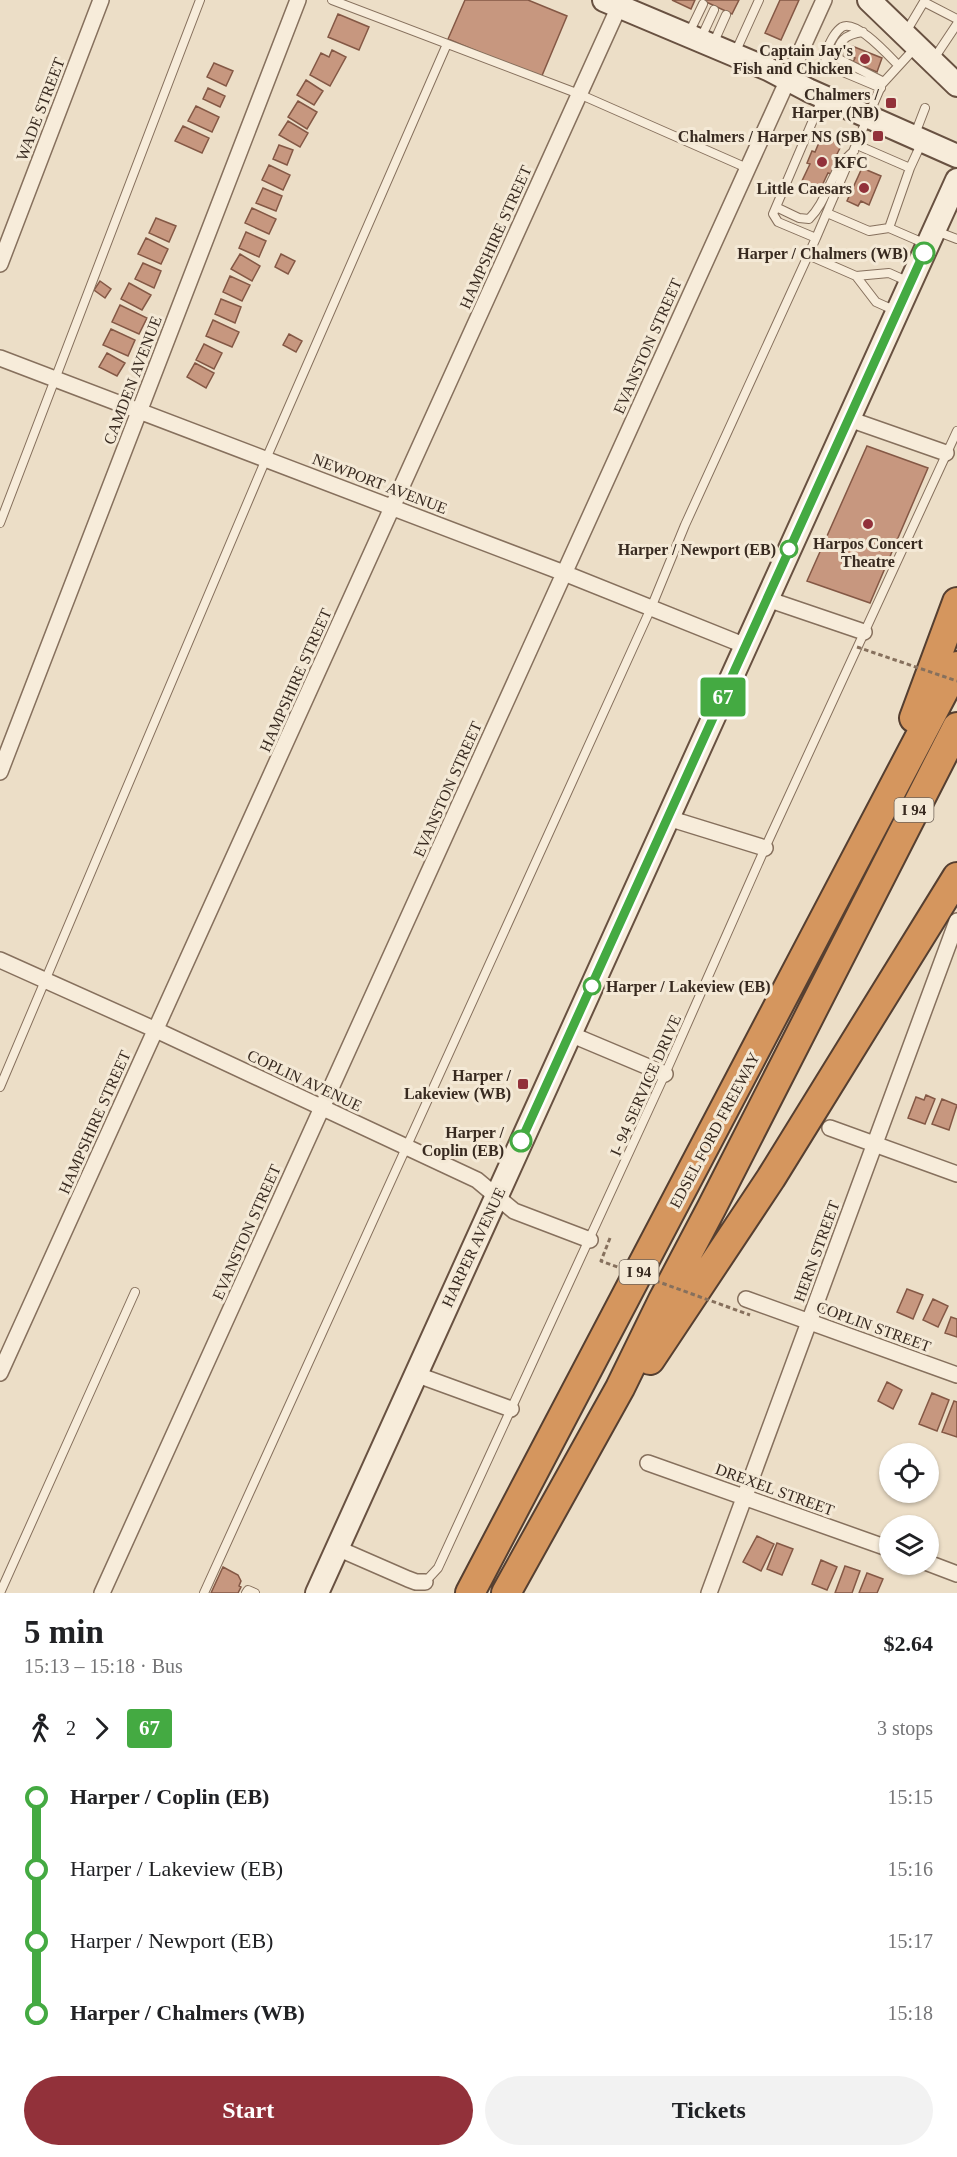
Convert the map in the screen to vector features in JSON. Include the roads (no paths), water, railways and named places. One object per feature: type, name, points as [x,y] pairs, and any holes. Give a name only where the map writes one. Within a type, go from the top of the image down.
[{"type":"highway","points":[[897,783],[918,705],[957,602]]},
{"type":"highway","name":"EDSEL FORD FREEWAY","points":[[470,1593],[957,666]]},
{"type":"highway","name":"EDSEL FORD FREEWAY","points":[[506,1593],[588,1448],[957,727]]},
{"type":"highway","points":[[588,1448],[771,1178],[957,878]]},
{"type":"main road","points":[[869,0],[957,85]]},
{"type":"main road","points":[[615,2],[957,156]]},
{"type":"main road","name":"HARPER AVENUE","points":[[317,1593],[957,180]]},
{"type":"street","name":"WADE STREET","points":[[0,264],[102,0]]},
{"type":"street","name":"CAMDEN AVENUE","points":[[0,772],[298,0]]},
{"type":"street","name":"EVANSTON STREET","points":[[102,1593],[824,0]]},
{"type":"street","name":"HAMPSHIRE STREET","points":[[0,1373],[579,94],[615,2]]},
{"type":"street","name":"NEWPORT AVENUE","points":[[0,358],[393,507],[746,645]]},
{"type":"street","points":[[849,419],[946,453]]},
{"type":"street","points":[[767,599],[864,632]]},
{"type":"street","points":[[668,818],[765,848]]},
{"type":"street","name":"HERN STREET","points":[[709,1593],[957,921]]},
{"type":"street","name":"COPLIN AVENUE","points":[[0,960],[477,1180],[514,1211],[590,1240]]},
{"type":"street","points":[[570,1034],[665,1074]]},
{"type":"street","points":[[830,1128],[957,1173]]},
{"type":"street","name":"COPLIN STREET","points":[[746,1299],[957,1375]]},
{"type":"street","points":[[415,1374],[511,1409]]},
{"type":"street","name":"DREXEL STREET","points":[[648,1463],[879,1545]]},
{"type":"street","points":[[337,1548],[408,1579],[425,1582]]},
{"type":"street","points":[[939,1567],[957,1574]]},
{"type":"lane","points":[[0,523],[200,0]]},
{"type":"lane","points":[[332,0],[579,94],[747,168]]},
{"type":"lane","points":[[734,55],[759,0]]},
{"type":"lane","points":[[918,47],[924,1],[957,18]]},
{"type":"lane","points":[[700,41],[703,4]]},
{"type":"lane","points":[[700,41],[714,10]]},
{"type":"lane","points":[[700,41],[726,15]]},
{"type":"lane","points":[[204,1593],[651,608],[685,525],[883,85],[898,65],[918,47],[957,24]]},
{"type":"lane","points":[[883,85],[831,67],[824,55],[835,35],[842,27],[849,25],[858,28],[898,65]]},
{"type":"lane","points":[[863,32],[852,33],[840,43],[837,51],[839,59],[842,63],[883,85]]},
{"type":"lane","points":[[0,1087],[266,459],[447,44]]},
{"type":"lane","points":[[816,238],[778,222],[773,214],[823,97]]},
{"type":"lane","points":[[890,228],[919,139],[925,108]]},
{"type":"lane","points":[[776,207],[799,218],[809,219],[817,211],[839,165],[856,147]]},
{"type":"lane","points":[[856,147],[910,168]]},
{"type":"lane","points":[[827,213],[868,231],[890,228],[931,237],[957,239]]},
{"type":"lane","points":[[808,255],[856,276],[876,302],[897,311]]},
{"type":"lane","points":[[856,276],[889,273],[911,282]]},
{"type":"lane","name":"I- 94 SERVICE DRIVE","points":[[425,1582],[438,1568],[590,1240],[765,848],[957,431]]},
{"type":"lane","points":[[0,1593],[135,1292]]},
{"type":"lane","points":[[246,1593],[248,1590],[255,1593]]},
{"type":"place","name":"Captain Jay's Fish and Chicken","points":[[865,59]]},
{"type":"place","name":"Chalmers / Harper (NB)","points":[[891,103]]},
{"type":"place","name":"Chalmers / Harper NS (SB)","points":[[878,136]]},
{"type":"place","name":"KFC","points":[[822,162]]},
{"type":"place","name":"Little Caesars","points":[[864,188]]},
{"type":"place","name":"Harper / Chalmers (WB)","points":[[924,253]]},
{"type":"place","name":"Harpos Concert Theatre","points":[[868,524]]},
{"type":"place","name":"Harper / Newport (EB)","points":[[789,549]]},
{"type":"place","name":"Harper / Lakeview (EB)","points":[[592,986]]},
{"type":"place","name":"Harper / Lakeview (WB)","points":[[523,1084]]},
{"type":"place","name":"Harper / Coplin (EB)","points":[[521,1141]]}]
